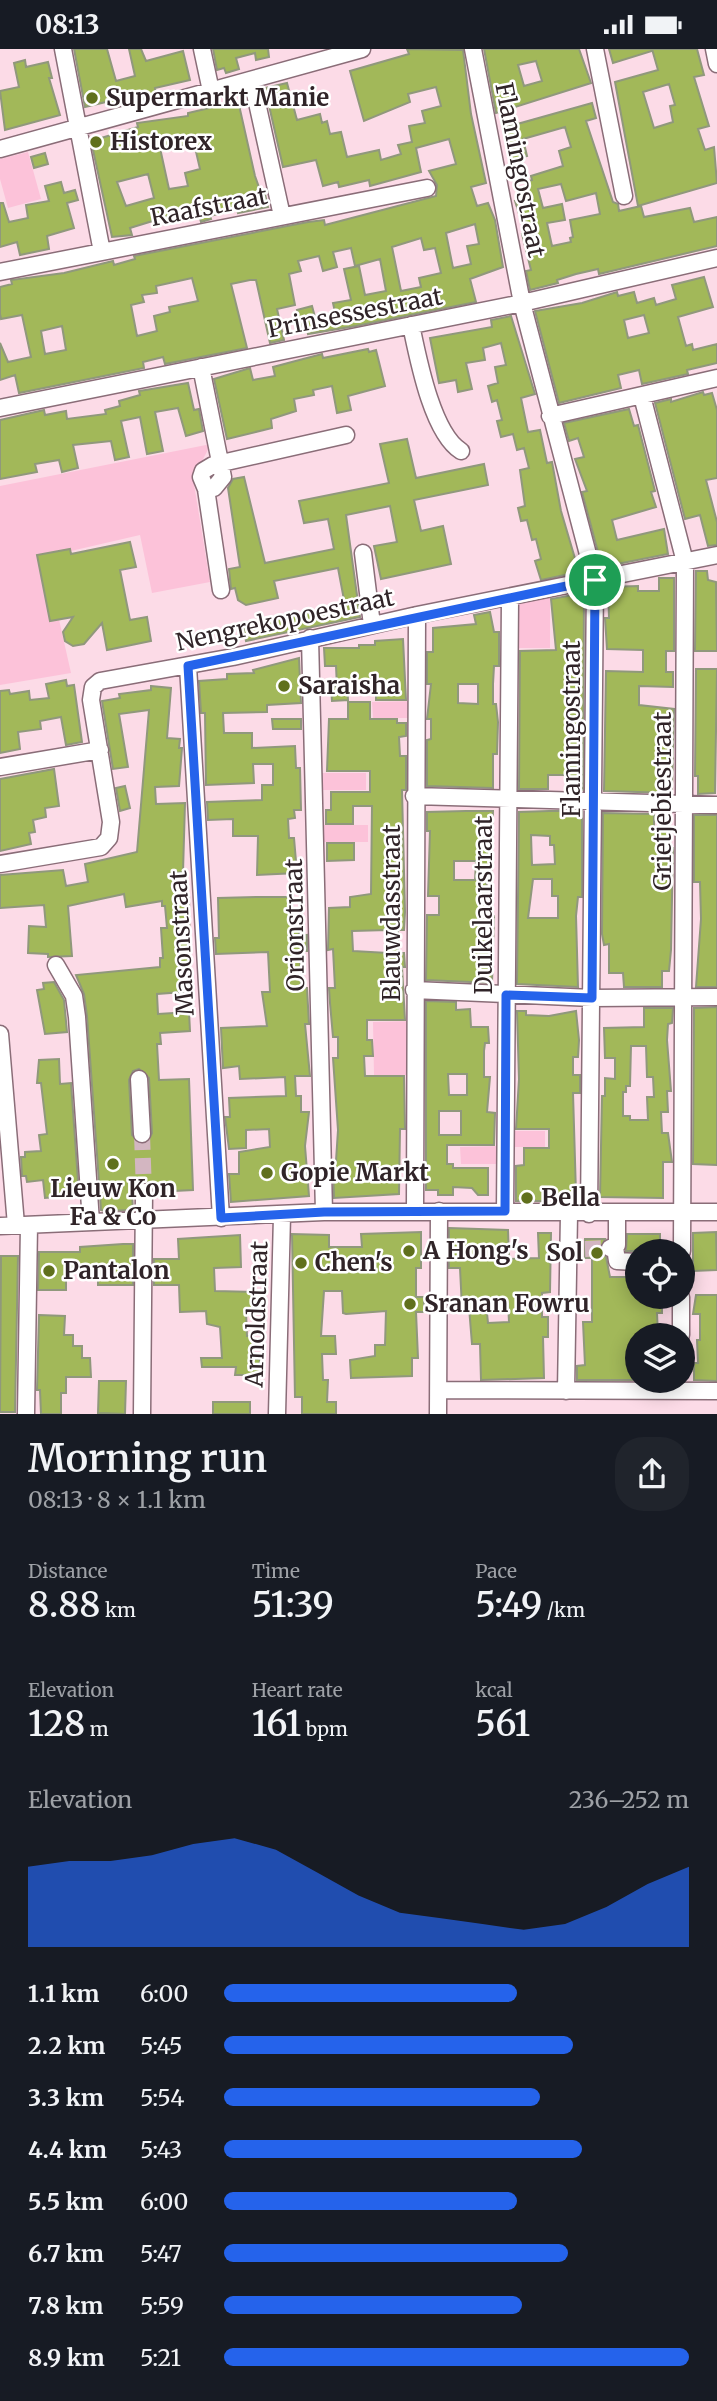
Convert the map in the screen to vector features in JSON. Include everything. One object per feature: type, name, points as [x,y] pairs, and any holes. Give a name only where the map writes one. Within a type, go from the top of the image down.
[{"type":"street","points":[[63,49],[76,128],[102,252]]},
{"type":"street","points":[[202,49],[211,91]]},
{"type":"street","points":[[0,149],[341,52],[362,49]]},
{"type":"street","name":"Flamingostraat","points":[[473,49],[522,303],[595,580],[590,1214]]},
{"type":"street","points":[[595,49],[624,196]]},
{"type":"street","points":[[714,49],[717,64]]},
{"type":"street","points":[[252,79],[282,216]]},
{"type":"street","name":"Raafstraat","points":[[0,272],[427,188]]},
{"type":"street","name":"Prinsessestraat","points":[[0,408],[522,303],[717,258]]},
{"type":"street","points":[[411,325],[422,374],[449,444],[461,451]]},
{"type":"street","points":[[201,367],[220,465]]},
{"type":"street","points":[[550,416],[716,381]]},
{"type":"street","name":"Grietjebiestraat","points":[[642,396],[685,562],[687,806],[682,1239]]},
{"type":"street","points":[[221,590],[202,471],[346,435]]},
{"type":"street","points":[[363,553],[372,625]]},
{"type":"street","name":"Nengrekopoestraat","points":[[100,750],[91,700],[93,687],[100,681],[188,666],[417,615],[510,599],[717,555]]},
{"type":"street","name":"Duikelaarstraat","points":[[505,1211],[510,599]]},
{"type":"street","name":"Blauwdasstraat","points":[[415,1210],[417,615]]},
{"type":"street","name":"Orionstraat","points":[[310,638],[324,1212]]},
{"type":"street","name":"Masonstraat","points":[[188,666],[221,1218]]},
{"type":"street","points":[[0,768],[100,750],[111,822],[109,838],[101,847],[0,864]]},
{"type":"street","points":[[415,796],[717,805]]},
{"type":"street","points":[[56,965],[74,996],[77,1017],[91,1222]]},
{"type":"street","points":[[414,990],[592,998],[717,997]]},
{"type":"street","points":[[0,1034],[26,1414]]},
{"type":"street","points":[[139,1079],[142,1134]]},
{"type":"street","points":[[142,1414],[144,1192]]},
{"type":"street","points":[[15,1226],[415,1210],[569,1214],[717,1212]]},
{"type":"street","points":[[438,1414],[439,1211]]},
{"type":"street","points":[[617,1212],[612,1248],[617,1261],[625,1261]]},
{"type":"street","points":[[566,1391],[569,1214]]},
{"type":"street","name":"Arnoldstraat","points":[[277,1414],[282,1216]]},
{"type":"street","points":[[568,1249],[585,1249]]},
{"type":"street","points":[[438,1390],[625,1388]]},
{"type":"street","points":[[695,1388],[717,1391]]},
{"type":"shaded area","points":[[28,152],[41,199],[8,208],[0,179],[0,159]]},
{"type":"shaded area","points":[[211,444],[193,478],[210,582],[152,593],[140,535],[45,557],[71,673],[0,685],[0,486]]},
{"type":"shaded area","points":[[550,592],[550,648],[512,648],[514,602]]},
{"type":"shaded area","points":[[416,701],[416,718],[373,718],[372,702]]},
{"type":"shaded area","points":[[320,773],[366,773],[366,790],[320,790]]},
{"type":"shaded area","points":[[322,825],[368,825],[368,842],[323,842]]},
{"type":"shaded area","points":[[413,1021],[413,1075],[374,1075],[373,1022]]},
{"type":"shaded area","points":[[511,1131],[545,1131],[545,1147],[511,1147]]},
{"type":"shaded area","points":[[501,1146],[501,1164],[461,1164],[460,1147]]},
{"type":"building","points":[[74,49],[107,49],[116,81],[135,76],[129,49],[141,49],[146,61],[183,51],[190,80],[155,88],[156,95],[140,99],[139,94],[117,99],[118,103],[107,105],[106,102],[85,107]]},
{"type":"building","points":[[213,49],[268,49],[269,57],[256,60],[255,53],[236,58],[239,69],[226,73],[224,68],[217,70]]},
{"type":"building","points":[[407,49],[463,50],[471,114],[486,183],[471,187],[477,206],[488,203],[495,220],[503,267],[470,279],[476,302],[308,334],[307,329],[302,330],[297,310],[312,306],[315,317],[335,312],[333,303],[351,300],[344,269],[359,266],[365,295],[386,291],[380,259],[355,266],[351,248],[333,252],[337,267],[323,271],[319,256],[298,261],[301,271],[289,274],[295,305],[277,309],[284,340],[270,343],[256,280],[250,280],[231,284],[247,348],[165,364],[163,357],[143,362],[144,368],[19,393],[15,375],[0,380],[0,343],[8,362],[31,357],[22,315],[1,319],[0,287],[12,284],[11,280],[64,273],[113,261],[114,265],[135,259],[134,256],[308,222],[324,220],[325,225],[436,196],[437,185],[429,171],[456,164],[449,139],[416,148],[421,172],[370,186],[369,180],[339,187],[338,182],[323,186],[316,160],[283,167],[265,88],[287,83],[297,120],[320,114],[322,123],[327,121],[330,134],[341,132],[347,157],[379,150],[381,160],[401,154],[398,145],[412,142],[409,126],[425,123],[422,111],[441,106],[436,87],[408,94],[410,102],[364,121],[350,71],[409,54]],"holes":[[[475,224],[479,244],[467,246],[471,264],[453,268],[446,233]],[[421,238],[424,250],[435,248],[441,273],[419,278],[421,287],[401,291],[392,247]],[[192,278],[198,301],[169,307],[170,312],[154,316],[157,331],[137,336],[131,305],[144,302],[142,295],[157,293],[156,286]],[[62,326],[66,350],[45,354],[41,331]]]},
{"type":"building","points":[[484,49],[579,49],[591,83],[496,113]],"holes":[[[536,61],[542,81],[524,86],[518,65]]]},
{"type":"building","points":[[609,49],[651,49],[652,51],[613,63]]},
{"type":"building","points":[[652,49],[697,49],[704,75],[694,77],[709,126],[698,129],[705,150],[714,147],[717,183],[638,206],[615,82],[658,70]],"holes":[[[669,84],[675,105],[670,106],[673,122],[654,128],[643,92]]]},
{"type":"building","points":[[25,60],[26,67],[48,62],[52,78],[49,78],[60,115],[5,130],[0,91],[19,87],[14,63]]},
{"type":"building","points":[[231,103],[232,107],[239,105],[255,176],[260,190],[264,190],[268,207],[238,213],[237,209],[210,216],[211,219],[201,222],[198,211],[191,213],[189,207],[171,211],[172,215],[130,228],[132,235],[112,237],[91,141],[138,127],[137,123],[188,116],[188,113]],"holes":[[[194,143],[200,169],[185,173],[188,186],[169,189],[160,148]],[[148,174],[154,198],[126,206],[117,182]]]},
{"type":"building","points":[[592,103],[596,118],[586,121],[613,202],[618,204],[619,211],[641,206],[644,217],[690,208],[694,222],[717,217],[717,246],[599,274],[598,269],[576,274],[557,280],[558,283],[530,290],[526,271],[531,270],[522,234],[525,233],[515,201],[530,196],[526,182],[532,180],[531,176],[563,166],[559,151],[571,147],[565,127],[523,139],[527,156],[510,160],[503,128]],"holes":[[[561,184],[566,201],[596,193],[600,214],[570,220],[573,237],[570,238],[571,242],[552,246],[547,223],[565,220],[562,204],[543,208],[538,189]]]},
{"type":"building","points":[[45,153],[48,164],[34,168],[31,157]]},
{"type":"building","points":[[61,182],[64,193],[75,190],[78,200],[67,203],[74,228],[47,236],[49,249],[20,255],[17,242],[0,247],[0,203],[3,203],[9,222],[28,218],[26,205],[49,201],[45,186]]},
{"type":"building","points":[[704,277],[713,307],[678,317],[686,346],[692,344],[693,350],[717,344],[717,363],[687,370],[688,374],[642,384],[639,370],[618,375],[621,388],[559,403],[535,311],[582,303],[617,292],[618,296],[634,292],[637,303],[654,298],[656,305],[676,299],[672,285]],"holes":[[[644,315],[649,333],[628,338],[624,320]]]},
{"type":"building","points":[[511,316],[535,394],[521,398],[528,432],[540,430],[547,463],[552,462],[561,511],[579,572],[541,580],[535,561],[541,559],[536,539],[532,540],[527,520],[521,521],[518,508],[525,506],[520,470],[529,468],[524,448],[517,450],[513,434],[501,437],[497,421],[502,420],[497,400],[492,402],[488,386],[498,383],[495,367],[506,365],[501,343],[483,348],[485,360],[466,363],[472,389],[458,392],[456,380],[439,383],[430,338],[492,327],[491,320]]},
{"type":"building","points":[[368,349],[369,352],[376,350],[385,386],[348,396],[351,410],[337,413],[332,386],[313,390],[314,395],[294,399],[296,411],[271,419],[272,428],[227,439],[214,379],[250,368],[253,380],[275,376],[273,367],[322,354],[323,358]]},
{"type":"building","points":[[188,383],[194,410],[199,409],[203,431],[186,436],[178,408],[155,412],[163,451],[147,454],[140,417],[121,421],[129,457],[115,460],[111,441],[73,445],[78,468],[62,472],[59,460],[35,464],[37,472],[0,479],[0,420],[44,410],[45,415],[66,411],[67,419],[106,414],[105,410],[120,406],[119,401],[140,395],[139,391]]},
{"type":"building","points":[[703,392],[704,395],[712,393],[717,410],[717,478],[706,480],[717,522],[717,545],[708,546],[700,515],[685,519],[655,403],[671,399],[671,402]]},
{"type":"building","points":[[629,409],[634,426],[638,425],[655,491],[651,492],[656,507],[612,520],[617,540],[664,529],[668,554],[602,567],[582,492],[587,491],[575,459],[584,457],[578,438],[569,441],[564,423]]},
{"type":"building","points":[[407,439],[416,478],[484,464],[488,485],[414,500],[421,531],[443,526],[451,564],[381,579],[374,546],[397,542],[390,506],[346,515],[360,617],[246,641],[243,626],[345,605],[338,568],[274,581],[278,598],[246,605],[238,600],[235,588],[231,589],[229,569],[240,567],[228,488],[233,479],[244,477],[265,563],[334,549],[328,519],[304,523],[299,501],[389,483],[380,444]]},
{"type":"building","points":[[130,542],[136,567],[120,570],[130,620],[147,617],[151,641],[107,650],[102,623],[84,644],[73,646],[65,641],[63,632],[73,617],[50,621],[37,555],[70,549],[71,554]]},
{"type":"building","points":[[696,571],[707,571],[708,580],[716,582],[717,651],[695,651]]},
{"type":"building","points":[[659,578],[674,578],[674,651],[666,651],[666,672],[673,672],[673,687],[639,686],[639,705],[674,709],[672,793],[604,791],[606,671],[643,672],[643,650],[607,649],[605,618],[609,618],[608,587],[638,586],[638,591],[659,591]]},
{"type":"building","points":[[584,593],[583,790],[567,790],[567,775],[548,775],[548,789],[519,789],[520,651],[556,650],[551,599]]},
{"type":"building","points":[[490,612],[494,632],[499,632],[499,666],[494,666],[493,684],[493,704],[496,704],[498,722],[497,754],[493,754],[493,788],[427,786],[427,740],[431,739],[431,719],[427,719],[431,684],[427,684],[427,652],[433,652],[433,628],[476,624],[474,615]],"holes":[[[458,684],[478,684],[478,704],[458,703]]]},
{"type":"building","points":[[403,639],[406,700],[376,700],[376,682],[347,683],[348,700],[332,701],[331,687],[337,687],[336,666],[325,666],[324,648],[359,648],[359,645],[375,645],[375,641]]},
{"type":"building","points":[[299,658],[301,703],[267,705],[267,712],[223,713],[224,733],[252,733],[252,748],[295,746],[296,768],[300,768],[301,810],[294,810],[295,818],[288,819],[289,838],[294,838],[297,873],[257,875],[258,836],[233,836],[233,819],[208,820],[207,802],[262,800],[262,785],[273,785],[273,764],[253,764],[254,783],[206,785],[205,713],[201,713],[199,681],[227,679],[227,674],[254,673],[253,670]]},
{"type":"building","points":[[696,669],[717,669],[715,793],[698,794],[698,776],[695,776]]},
{"type":"building","points":[[66,680],[67,686],[74,685],[82,742],[66,745],[61,717],[40,721],[41,729],[18,732],[20,749],[0,753],[0,691],[9,690],[10,694],[29,691],[30,700],[49,698],[46,684]]},
{"type":"building","points":[[151,686],[171,688],[167,738],[180,739],[179,748],[182,748],[179,786],[155,787],[156,804],[185,803],[183,872],[175,873],[175,895],[189,894],[190,975],[181,975],[183,992],[157,994],[158,1014],[189,1012],[190,1031],[160,1033],[161,1044],[157,1044],[159,1080],[189,1079],[193,1190],[154,1192],[150,1183],[143,1182],[132,1193],[133,1210],[104,1211],[101,1210],[87,1016],[84,994],[76,975],[160,967],[160,958],[163,958],[161,928],[167,928],[165,906],[162,906],[162,901],[126,907],[124,894],[68,906],[72,956],[48,957],[48,954],[28,953],[29,926],[46,927],[44,905],[0,908],[0,875],[63,870],[66,886],[88,882],[85,864],[137,852],[149,710],[119,714],[128,767],[113,769],[102,701],[120,698],[119,694],[151,690]],"holes":[[[139,1069],[149,1078],[152,1133],[148,1142],[142,1144],[132,1135],[129,1080],[133,1071]]]},
{"type":"building","points":[[348,702],[370,702],[370,719],[397,719],[397,723],[406,723],[406,736],[399,737],[400,756],[406,756],[406,790],[402,790],[404,930],[398,930],[398,953],[404,953],[405,967],[402,967],[405,1020],[367,1020],[367,1040],[372,1040],[373,1056],[364,1056],[365,1076],[404,1076],[405,1129],[400,1129],[399,1194],[334,1198],[333,1161],[336,1161],[338,1130],[333,1058],[338,1058],[338,1037],[333,1037],[330,1003],[329,988],[335,988],[333,949],[328,950],[329,908],[350,907],[350,897],[371,894],[372,806],[353,806],[353,824],[326,824],[326,810],[331,810],[331,792],[370,792],[370,771],[327,771],[329,719],[348,719]],"holes":[[[388,930],[388,953],[353,951],[352,931]]]},
{"type":"building","points":[[272,719],[301,719],[301,729],[273,729]]},
{"type":"building","points":[[54,769],[59,806],[45,808],[46,817],[33,820],[35,832],[29,833],[31,844],[0,851],[0,779]]},
{"type":"building","points":[[125,786],[130,808],[120,811],[116,788]]},
{"type":"building","points":[[493,811],[491,879],[486,878],[489,916],[494,916],[492,983],[426,980],[427,915],[439,915],[439,896],[428,896],[430,831],[427,831],[427,812]],"holes":[[[454,861],[476,861],[475,880],[454,880]]]},
{"type":"building","points":[[582,811],[582,897],[578,897],[576,916],[578,987],[517,984],[519,812]],"holes":[[[531,835],[550,836],[550,845],[554,845],[555,864],[532,865]],[[533,879],[552,879],[552,896],[558,896],[558,918],[528,918]]]},
{"type":"building","points":[[603,813],[654,814],[654,832],[670,831],[670,848],[673,848],[671,950],[669,971],[662,971],[662,987],[624,987],[623,973],[609,973],[609,944],[604,945],[602,934]]},
{"type":"building","points":[[694,815],[717,815],[717,987],[696,987],[701,919],[700,882],[694,882]]},
{"type":"building","points":[[327,843],[354,843],[354,860],[327,861]]},
{"type":"building","points":[[289,897],[290,919],[299,918],[299,936],[307,935],[307,951],[300,951],[301,988],[307,988],[309,1024],[305,1024],[310,1076],[295,1076],[296,1096],[301,1096],[301,1112],[309,1112],[305,1146],[309,1196],[231,1202],[229,1174],[239,1174],[239,1152],[270,1147],[269,1129],[246,1130],[246,1148],[229,1149],[225,1117],[230,1117],[229,1098],[286,1096],[285,1077],[240,1079],[239,1066],[223,1068],[221,1028],[267,1026],[262,992],[270,992],[268,952],[216,954],[215,938],[219,938],[218,898]]},
{"type":"building","points":[[54,982],[64,1000],[67,1032],[45,1034],[37,990],[44,989],[43,983]]},
{"type":"building","points":[[426,1001],[456,1002],[456,1010],[470,1009],[471,1027],[488,1027],[489,1043],[485,1043],[484,1077],[490,1077],[487,1112],[495,1113],[494,1145],[447,1145],[447,1164],[453,1164],[453,1168],[488,1168],[488,1195],[478,1195],[472,1188],[453,1187],[453,1195],[438,1195],[438,1190],[426,1190]],"holes":[[[448,1074],[467,1074],[467,1095],[449,1095]],[[439,1111],[461,1111],[461,1135],[439,1135]]]},
{"type":"building","points":[[717,1007],[717,1165],[693,1164],[694,1008]]},
{"type":"building","points":[[644,1008],[673,1008],[667,1040],[671,1091],[667,1091],[668,1112],[661,1112],[662,1133],[668,1133],[672,1162],[663,1162],[663,1198],[600,1197],[602,1096],[605,1096],[605,1078],[615,1079],[615,1058],[605,1058],[604,1028],[644,1027]],"holes":[[[631,1046],[646,1046],[647,1077],[653,1077],[654,1097],[647,1097],[648,1120],[630,1120],[630,1116],[623,1116],[623,1092],[626,1092],[626,1086],[630,1086]]]},
{"type":"building","points":[[517,1011],[526,1011],[526,1015],[549,1016],[576,1011],[579,1040],[578,1057],[573,1057],[573,1075],[580,1075],[580,1093],[573,1093],[576,1194],[548,1195],[548,1201],[516,1201],[516,1166],[524,1165],[524,1148],[549,1148],[549,1129],[516,1129],[519,1079]]},
{"type":"building","points":[[59,1059],[60,1084],[71,1083],[79,1195],[45,1198],[43,1180],[27,1182],[26,1176],[22,1176],[21,1157],[25,1157],[25,1152],[41,1151],[39,1135],[47,1134],[41,1083],[37,1083],[39,1060]]},
{"type":"building","points":[[449,1228],[508,1230],[509,1259],[539,1258],[538,1233],[551,1233],[550,1292],[542,1293],[542,1317],[548,1317],[548,1337],[543,1337],[544,1378],[481,1380],[480,1344],[472,1344],[469,1307],[462,1308],[460,1268],[449,1268]],"holes":[[[508,1302],[509,1322],[488,1323],[486,1303]]]},
{"type":"building","points":[[421,1232],[421,1268],[416,1268],[416,1297],[424,1297],[424,1312],[416,1312],[418,1358],[412,1358],[412,1376],[351,1378],[350,1360],[375,1356],[375,1345],[385,1345],[386,1311],[346,1314],[343,1313],[342,1291],[324,1291],[321,1336],[335,1336],[336,1354],[322,1354],[323,1380],[328,1380],[327,1402],[336,1402],[336,1414],[302,1414],[302,1397],[295,1397],[292,1234],[329,1235],[329,1247],[362,1247],[361,1234]]},
{"type":"building","points":[[716,1232],[717,1270],[695,1271],[693,1233]]},
{"type":"building","points":[[627,1234],[660,1234],[660,1239],[627,1239]]},
{"type":"building","points":[[240,1235],[241,1267],[214,1268],[215,1291],[260,1292],[260,1312],[246,1312],[247,1336],[253,1336],[253,1359],[260,1359],[259,1375],[235,1375],[236,1367],[202,1367],[201,1358],[222,1358],[220,1327],[207,1324],[206,1311],[180,1312],[179,1285],[154,1285],[154,1259],[179,1259],[178,1239]]},
{"type":"building","points":[[585,1239],[605,1239],[600,1251],[606,1257],[610,1277],[625,1277],[625,1309],[662,1309],[662,1313],[657,1313],[657,1323],[625,1323],[625,1380],[577,1380],[577,1366],[585,1365],[583,1322],[592,1322],[592,1258],[585,1258]]},
{"type":"building","points":[[133,1244],[133,1285],[98,1285],[98,1268],[66,1268],[66,1290],[38,1290],[39,1252],[80,1252],[80,1247]]},
{"type":"building","points":[[1,1256],[18,1256],[15,1412],[0,1412]]},
{"type":"building","points":[[696,1295],[717,1295],[717,1381],[695,1380],[700,1314],[693,1314]]},
{"type":"building","points":[[39,1315],[65,1316],[64,1335],[73,1335],[73,1346],[82,1346],[82,1358],[90,1358],[91,1377],[66,1377],[66,1393],[61,1393],[61,1414],[41,1414],[40,1390],[37,1390]]},
{"type":"building","points":[[99,1381],[126,1381],[125,1414],[98,1413]]},
{"type":"building","points":[[213,1402],[250,1402],[250,1414],[213,1414]]},
{"type":"tunnel","points":[[142,1134],[144,1192]]},
{"type":"tunnel","points":[[585,1249],[610,1248]]},
{"type":"place","name":"Supermarkt Manie","points":[[92,98]]},
{"type":"place","name":"Historex","points":[[96,142]]},
{"type":"place","name":"Saraisha","points":[[284,686]]},
{"type":"place","name":"Lieuw Kon Fa & Co","points":[[113,1164]]},
{"type":"place","name":"Gopie Markt","points":[[267,1173]]},
{"type":"place","name":"Bella","points":[[527,1198]]},
{"type":"place","name":"A Hong's","points":[[409,1251]]},
{"type":"place","name":"Sol","points":[[597,1253]]},
{"type":"place","name":"Chen's","points":[[301,1263]]},
{"type":"place","name":"Pantalon","points":[[49,1271]]},
{"type":"place","name":"Sranan Fowru","points":[[410,1304]]},
{"type":"route","points":[[595,580],[592,998],[506,995],[505,1211],[324,1212],[221,1218],[188,666],[417,615],[510,599],[595,580]]}]
